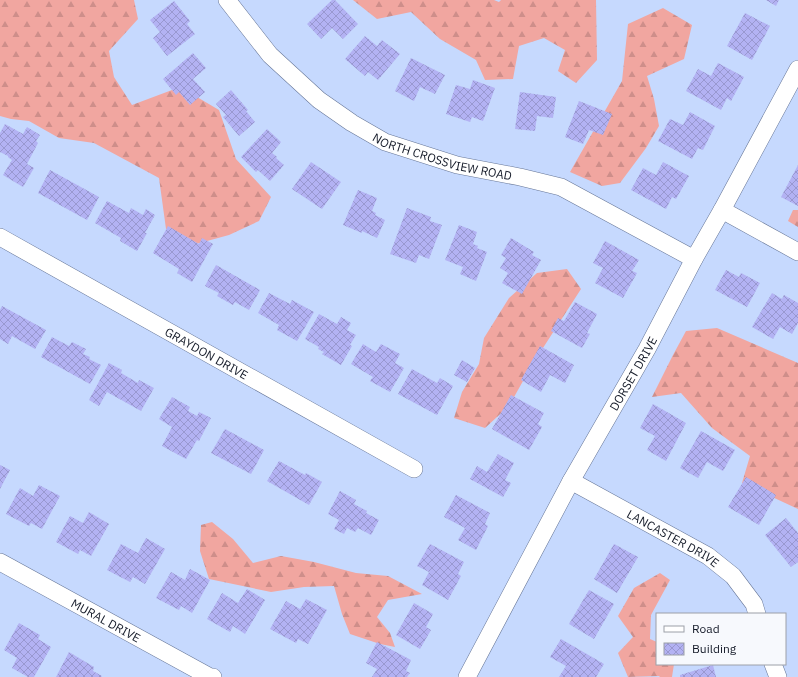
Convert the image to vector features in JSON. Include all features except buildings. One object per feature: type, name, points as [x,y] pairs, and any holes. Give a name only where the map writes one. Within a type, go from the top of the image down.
[{"type":"street","name":"NORTH CROSSVIEW ROAD","points":[[227,0],[270,55],[319,100],[352,123],[385,142],[458,165],[520,177],[561,187],[694,259]]},
{"type":"street","name":"DORSET DRIVE","points":[[467,677],[571,481],[647,349],[694,259],[798,69]]},
{"type":"street","points":[[722,210],[798,252]]},
{"type":"street","name":"GRAYDON DRIVE","points":[[0,237],[414,469]]},
{"type":"street","name":"LANCASTER DRIVE","points":[[571,481],[708,556],[733,576],[754,604],[757,613]]},
{"type":"street","name":"MURAL DRIVE","points":[[0,562],[210,677],[213,677]]},
{"type":"street","points":[[774,665],[778,677]]},
{"type":"green space","points":[[0,0],[134,0],[138,19],[109,51],[114,77],[132,105],[180,87],[219,110],[236,159],[271,197],[259,221],[229,235],[196,244],[166,229],[159,178],[94,143],[59,138],[29,121],[0,116]]},
{"type":"green space","points":[[353,0],[494,0],[499,2],[501,0],[596,0],[597,60],[576,83],[558,71],[565,50],[544,38],[519,46],[513,79],[485,80],[476,60],[440,39],[411,12],[377,19]]},
{"type":"green space","points":[[663,8],[692,25],[684,59],[647,76],[654,99],[659,126],[646,148],[620,183],[602,186],[570,172],[622,81],[628,24]]},
{"type":"green space","points":[[793,210],[798,210],[798,227],[788,221]]},
{"type":"green space","points":[[567,269],[581,289],[532,365],[509,406],[485,428],[454,418],[462,392],[479,364],[484,338],[509,298],[537,273]]},
{"type":"green space","points":[[717,328],[798,363],[798,509],[742,483],[750,456],[712,428],[681,393],[652,397],[686,331]]},
{"type":"green space","points":[[212,522],[233,539],[253,563],[281,556],[314,562],[356,573],[388,576],[422,594],[388,600],[377,617],[390,633],[395,647],[380,644],[350,634],[342,614],[334,586],[304,587],[271,592],[209,579],[200,551],[201,525]]},
{"type":"green space","points":[[660,573],[670,580],[651,615],[650,639],[656,642],[656,665],[674,665],[672,677],[628,677],[618,653],[633,637],[618,616],[634,588]]}]
